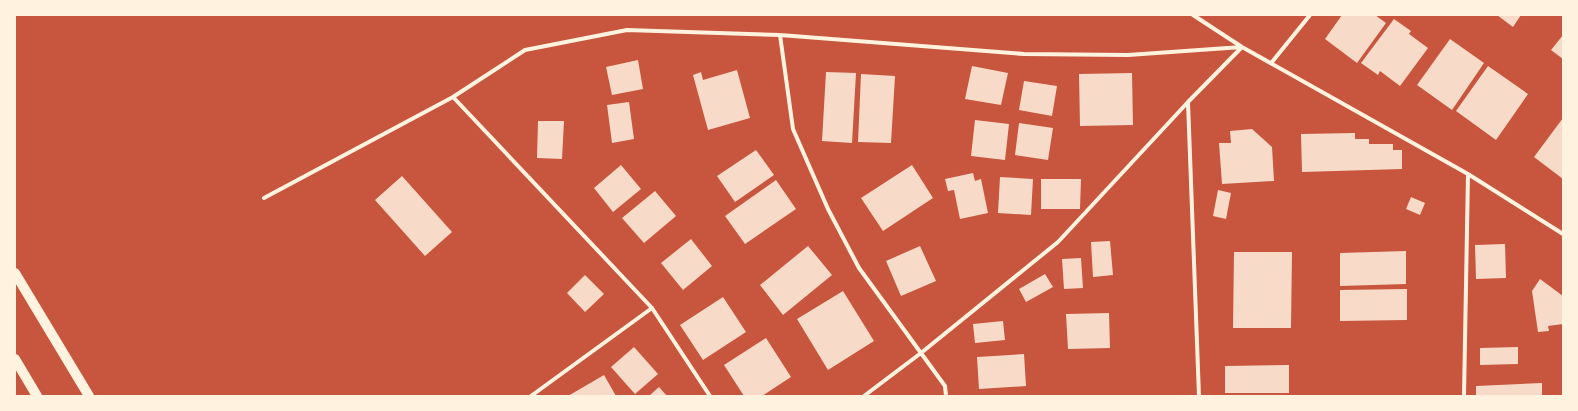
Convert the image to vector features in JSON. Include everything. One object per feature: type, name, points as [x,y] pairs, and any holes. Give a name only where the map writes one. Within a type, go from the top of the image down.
[{"type":"main road","points":[[15,273],[89,396]]},
{"type":"main road","points":[[15,359],[37,396]]},
{"type":"street","points":[[1193,15],[1242,47],[1272,62],[1468,174],[1563,234]]},
{"type":"street","points":[[1272,62],[1310,15]]},
{"type":"street","points":[[264,198],[453,97],[525,50],[627,30],[780,35],[1024,54],[1128,55],[1242,47]]},
{"type":"street","points":[[780,35],[793,129],[828,209],[859,268],[946,386],[946,396]]},
{"type":"street","points":[[864,396],[921,353],[1058,242],[1188,102],[1242,47]]},
{"type":"street","points":[[453,97],[652,308],[710,396]]},
{"type":"street","points":[[1188,102],[1199,396]]},
{"type":"street","points":[[1464,396],[1468,174]]},
{"type":"street","points":[[531,396],[652,308]]},
{"type":"building","points":[[1342,15],[1375,15],[1386,23],[1357,63],[1325,39]]},
{"type":"building","points":[[1497,15],[1521,15],[1513,27]]},
{"type":"building","points":[[1394,19],[1411,31],[1409,34],[1428,48],[1400,86],[1380,71],[1378,75],[1361,63]]},
{"type":"building","points":[[1563,35],[1563,59],[1551,50]]},
{"type":"building","points":[[1450,39],[1484,63],[1452,110],[1417,85]]},
{"type":"building","points":[[638,60],[643,89],[612,95],[606,67]]},
{"type":"building","points":[[972,66],[1008,73],[1001,105],[965,99]]},
{"type":"building","points":[[1488,66],[1528,94],[1496,140],[1456,111]]},
{"type":"building","points":[[737,70],[750,118],[708,130],[693,75],[701,72],[703,80]]},
{"type":"building","points":[[826,72],[856,73],[852,143],[822,141]]},
{"type":"building","points":[[1132,73],[1133,125],[1080,126],[1079,74]]},
{"type":"building","points":[[861,74],[895,76],[891,143],[858,142]]},
{"type":"building","points":[[1024,81],[1057,86],[1052,116],[1019,110]]},
{"type":"building","points":[[629,102],[634,139],[612,143],[607,105]]},
{"type":"building","points":[[1563,118],[1563,179],[1534,157]]},
{"type":"building","points":[[975,120],[1009,124],[1005,160],[971,156]]},
{"type":"building","points":[[538,121],[564,121],[562,159],[537,158]]},
{"type":"building","points":[[1019,123],[1053,128],[1048,160],[1015,155]]},
{"type":"building","points":[[1252,129],[1272,147],[1274,181],[1222,184],[1219,143],[1231,143],[1230,131]]},
{"type":"building","points":[[1355,133],[1355,139],[1369,139],[1369,144],[1393,144],[1393,150],[1402,150],[1402,169],[1302,172],[1301,134]]},
{"type":"building","points":[[756,150],[774,175],[735,202],[717,176]]},
{"type":"building","points":[[621,165],[641,189],[613,212],[594,188]]},
{"type":"building","points":[[912,165],[933,198],[883,231],[861,198]]},
{"type":"building","points":[[973,173],[975,181],[981,179],[988,213],[960,219],[954,190],[948,191],[945,179]]},
{"type":"building","points":[[402,176],[452,232],[425,256],[375,200]]},
{"type":"building","points":[[1000,177],[1033,179],[1031,215],[998,213]]},
{"type":"building","points":[[1041,179],[1081,179],[1080,209],[1041,209]]},
{"type":"building","points":[[776,180],[796,209],[745,244],[725,216]]},
{"type":"building","points":[[1218,190],[1231,193],[1226,219],[1213,216]]},
{"type":"building","points":[[655,191],[676,216],[644,243],[622,218]]},
{"type":"building","points":[[1411,197],[1425,203],[1420,215],[1406,209]]},
{"type":"building","points":[[691,239],[712,266],[683,290],[661,263]]},
{"type":"building","points":[[1110,241],[1113,275],[1093,277],[1091,242]]},
{"type":"building","points":[[1505,244],[1506,278],[1476,279],[1475,245]]},
{"type":"building","points":[[808,246],[832,275],[783,315],[760,285]]},
{"type":"building","points":[[920,246],[936,281],[901,296],[886,261]]},
{"type":"building","points":[[1406,251],[1406,284],[1340,286],[1340,253]]},
{"type":"building","points":[[1234,252],[1292,252],[1291,328],[1233,328]]},
{"type":"building","points":[[1081,258],[1083,288],[1064,289],[1062,259]]},
{"type":"building","points":[[1045,274],[1053,287],[1026,302],[1019,289]]},
{"type":"building","points":[[585,275],[604,294],[585,312],[567,293]]},
{"type":"building","points":[[1540,279],[1563,296],[1563,324],[1548,326],[1549,331],[1538,332],[1532,291]]},
{"type":"building","points":[[1407,289],[1407,320],[1340,321],[1340,290]]},
{"type":"building","points":[[843,291],[874,341],[828,370],[797,319]]},
{"type":"building","points":[[723,297],[746,332],[703,360],[680,325]]},
{"type":"building","points":[[1109,313],[1110,348],[1068,349],[1066,314]]},
{"type":"building","points":[[1003,321],[1005,340],[975,343],[973,324]]},
{"type":"building","points":[[766,338],[791,377],[762,396],[744,396],[724,365]]},
{"type":"building","points":[[634,347],[658,374],[635,394],[611,367]]},
{"type":"building","points":[[1518,347],[1518,364],[1480,365],[1480,348]]},
{"type":"building","points":[[1024,354],[1026,386],[979,389],[977,357]]},
{"type":"building","points":[[1289,365],[1289,393],[1225,393],[1225,366]]},
{"type":"building","points":[[604,375],[616,396],[568,396]]},
{"type":"building","points":[[1542,383],[1542,396],[1476,396],[1476,386]]},
{"type":"building","points":[[659,387],[667,396],[649,396]]}]
